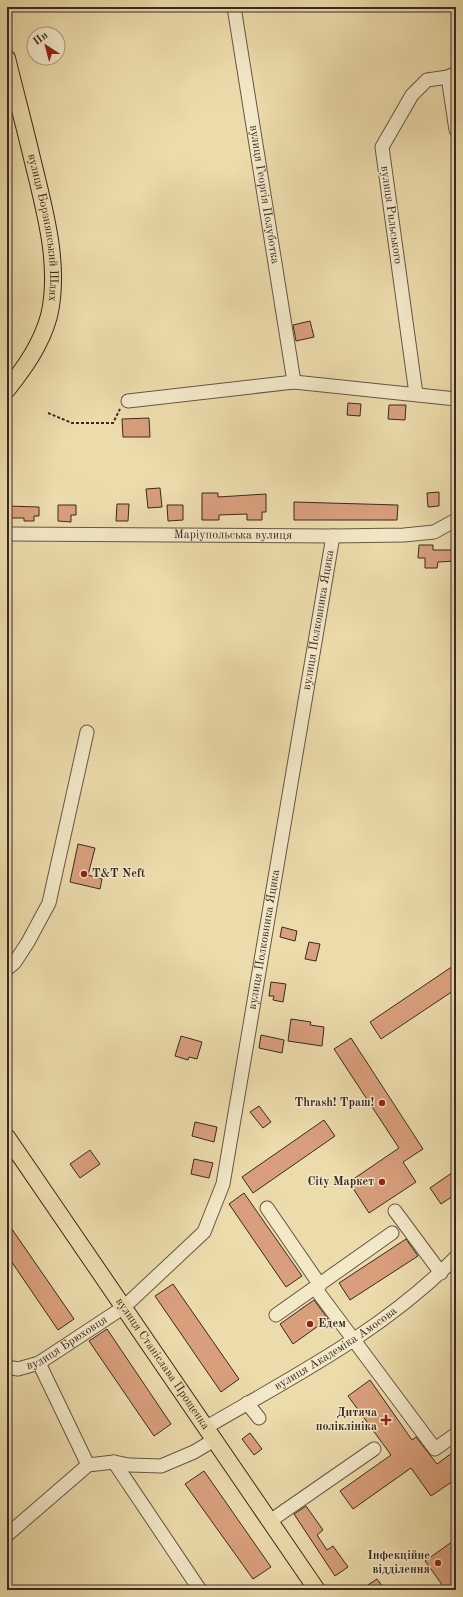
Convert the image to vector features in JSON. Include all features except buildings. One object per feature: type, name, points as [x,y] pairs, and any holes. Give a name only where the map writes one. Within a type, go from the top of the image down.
[{"type":"main road","name":"вулиця Борзнянський Шлях","points":[[7,58],[45,210],[51,253],[52,284],[49,316],[40,341],[28,364],[7,390]]},
{"type":"main road","name":"вулиця Станіслава Прощенка","points":[[7,1137],[209,1434],[318,1590]]},
{"type":"street","name":"вулиця Георгія Полуботка","points":[[234,7],[294,382]]},
{"type":"street","points":[[452,75],[456,130]]},
{"type":"street","name":"вулиця Рильського","points":[[416,394],[382,147],[412,94],[427,80],[452,75]]},
{"type":"street","points":[[128,401],[294,382],[456,399]]},
{"type":"street","name":"Маріупольська вулиця","points":[[7,534],[333,536],[422,534],[444,528],[456,520]]},
{"type":"street","name":"вулиця Полковника Яцика","points":[[124,1308],[204,1232],[223,1184],[333,536]]},
{"type":"street","points":[[7,969],[15,962],[28,942],[49,903],[87,732]]},
{"type":"street","points":[[267,1208],[354,1341],[435,1449],[456,1434]]},
{"type":"street","points":[[395,1211],[441,1272]]},
{"type":"street","points":[[276,1315],[392,1233]]},
{"type":"street","name":"вулиця Академіка Амосова","points":[[88,1465],[114,1462],[129,1465],[161,1466],[194,1452],[209,1434],[247,1403],[354,1341],[399,1309],[456,1257]]},
{"type":"street","name":"вулиця Брюховця","points":[[7,1367],[18,1369],[39,1363],[124,1308]]},
{"type":"street","points":[[7,1535],[88,1465],[39,1363]]},
{"type":"street","points":[[247,1403],[259,1418]]},
{"type":"street","points":[[270,1521],[374,1449]]},
{"type":"street","points":[[114,1462],[200,1590]]},
{"type":"path","points":[[48,413],[72,424],[113,423],[120,408],[128,401]]},
{"type":"place","name":"T&T Neft","points":[[84,874]]},
{"type":"place","name":"Thrash! Траш!","points":[[382,1103]]},
{"type":"place","name":"City Маркет","points":[[382,1182]]},
{"type":"place","name":"Едем","points":[[310,1324]]},
{"type":"place","name":"Дитяча поліклініка","points":[[386,1420]]},
{"type":"place","name":"Інфекційне відділення","points":[[438,1563]]}]
